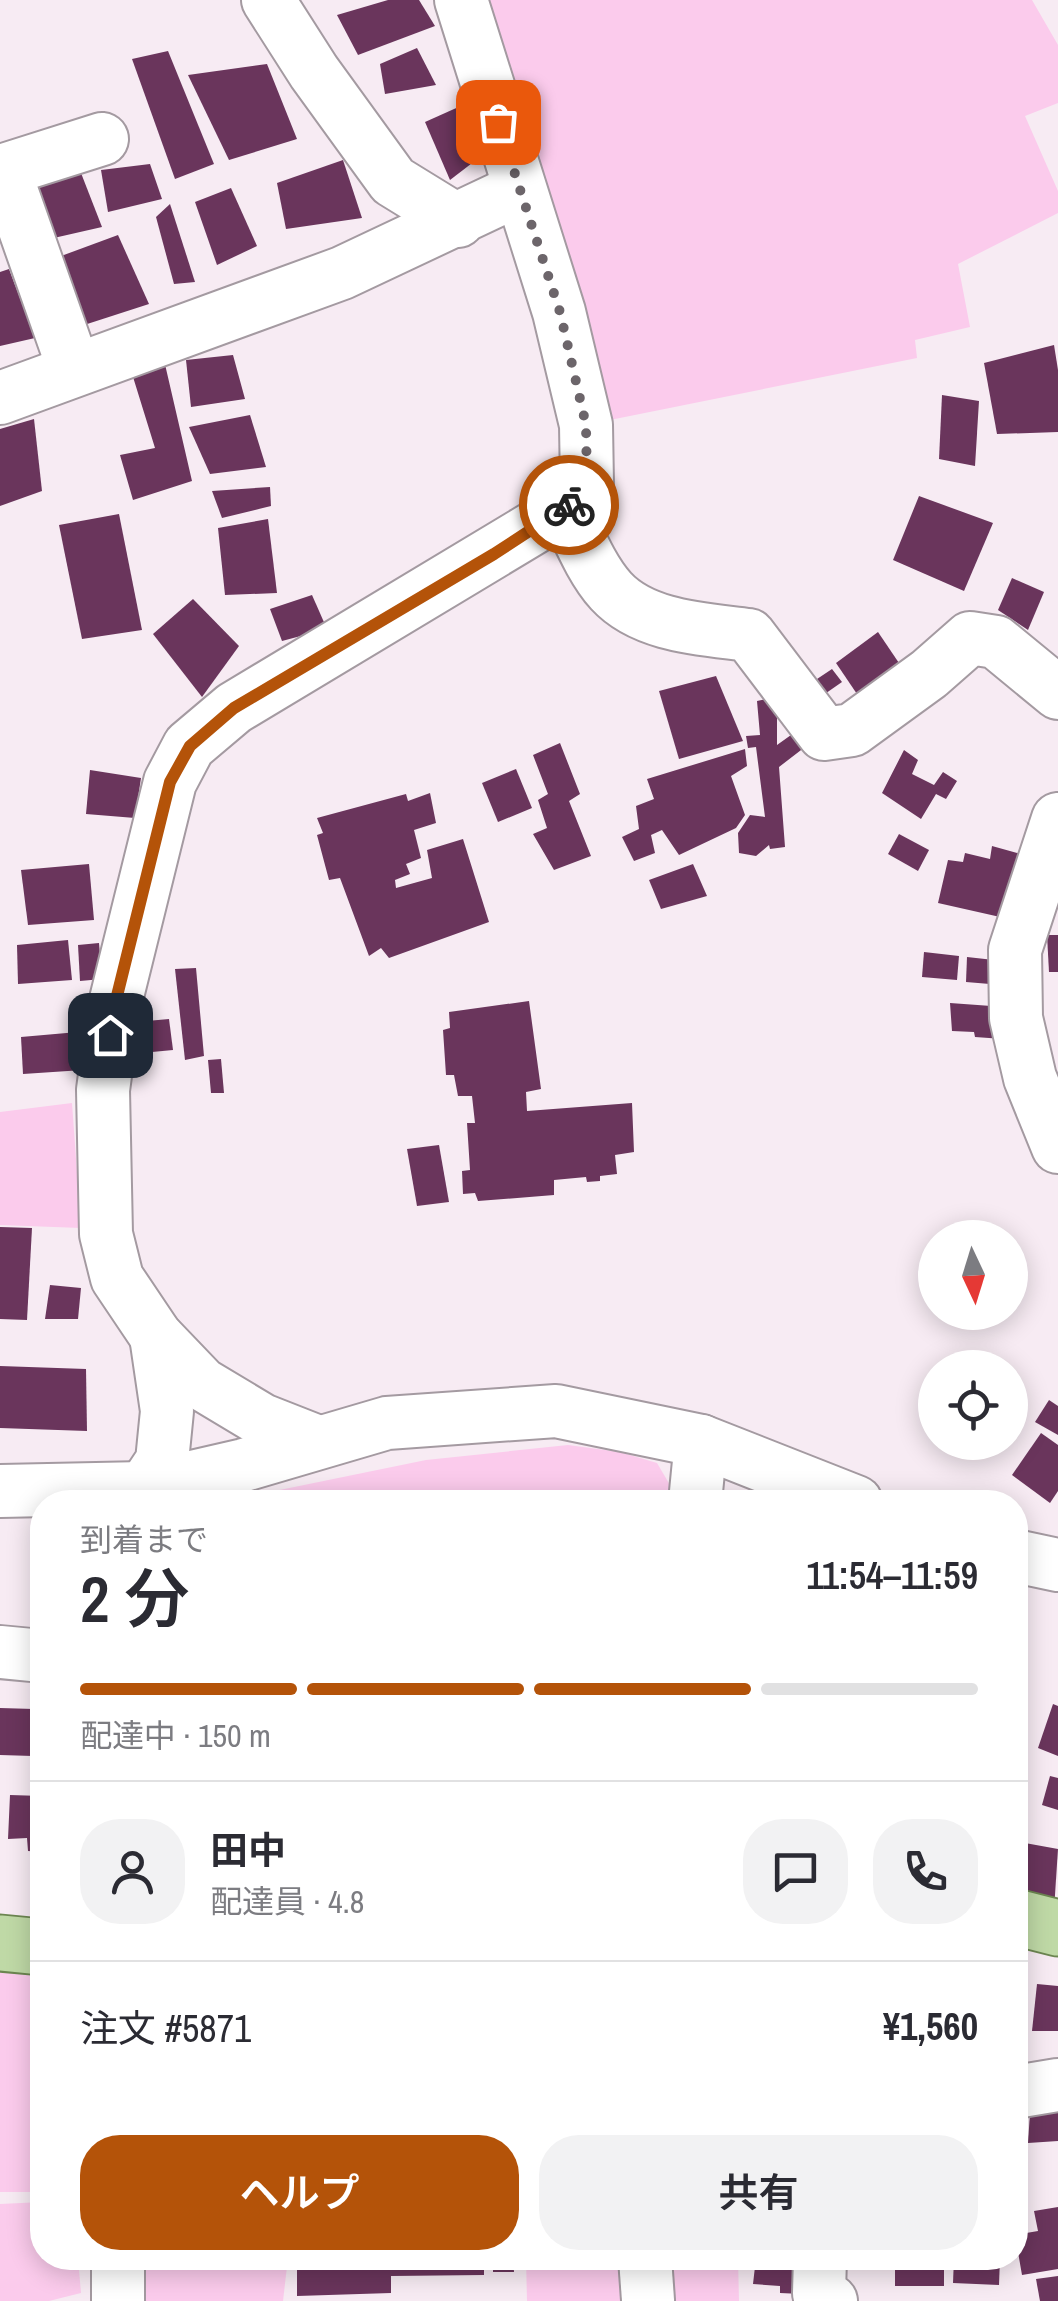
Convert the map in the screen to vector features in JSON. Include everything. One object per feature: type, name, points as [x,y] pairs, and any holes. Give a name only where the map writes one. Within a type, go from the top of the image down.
[{"type":"main road","points":[[1028,1920],[1058,1928]]},
{"type":"main road","points":[[0,1943],[30,1946]]},
{"type":"street","points":[[268,0],[392,181],[458,221]]},
{"type":"street","points":[[318,1442],[262,1420],[202,1384],[156,1336],[117,1278],[106,1234],[103,1090],[114,1008],[170,782],[190,746],[234,708],[566,508],[587,485],[586,425],[560,312],[518,190],[461,0]]},
{"type":"street","points":[[74,370],[4,170],[102,139]]},
{"type":"street","points":[[0,398],[342,273],[518,190]]},
{"type":"street","points":[[566,508],[608,589],[632,610],[692,627],[750,635],[824,734],[852,730],[929,674],[970,638],[996,642],[1058,694]]},
{"type":"street","points":[[1058,820],[1015,950],[1016,1018],[1030,1078],[1058,1147]]},
{"type":"street","points":[[144,1488],[162,1461],[167,1411],[156,1336]]},
{"type":"street","points":[[48,1490],[144,1488],[244,1465],[387,1423],[556,1411],[700,1442],[825,1490]]},
{"type":"street","points":[[696,1490],[700,1442]]},
{"type":"street","points":[[0,1491],[30,1490]]},
{"type":"street","points":[[1028,1559],[1058,1565]]},
{"type":"street","points":[[0,1652],[30,1655]]},
{"type":"street","points":[[1028,2090],[1058,2085]]},
{"type":"street","points":[[118,2270],[118,2301]]},
{"type":"street","points":[[646,2270],[648,2300]]},
{"type":"street","points":[[820,2270],[819,2293],[831,2301]]},
{"type":"shaded area","points":[[475,0],[1032,0],[1058,45],[1058,103],[1025,116],[1058,191],[1058,213],[958,264],[970,327],[915,340],[917,358],[595,423]]},
{"type":"shaded area","points":[[72,1103],[81,1228],[0,1225],[0,1112]]},
{"type":"shaded area","points":[[568,1445],[620,1452],[657,1463],[673,1490],[280,1490],[426,1460]]},
{"type":"shaded area","points":[[0,1962],[30,1964],[30,2192],[0,2192]]},
{"type":"shaded area","points":[[30,2203],[30,2270],[79,2270],[81,2293],[49,2301],[0,2301],[0,2204]]},
{"type":"shaded area","points":[[130,2270],[287,2270],[283,2301],[131,2301]]},
{"type":"shaded area","points":[[526,2270],[738,2270],[739,2301],[527,2301]]},
{"type":"building","points":[[388,0],[419,0],[435,26],[358,55],[337,15]]},
{"type":"building","points":[[417,48],[436,85],[385,94],[380,64]]},
{"type":"building","points":[[168,51],[214,164],[175,179],[132,59]]},
{"type":"building","points":[[267,64],[297,139],[229,160],[188,75]]},
{"type":"building","points":[[463,105],[480,157],[450,180],[425,122]]},
{"type":"building","points":[[343,160],[362,218],[286,229],[277,183]]},
{"type":"building","points":[[150,164],[162,199],[108,212],[101,170]]},
{"type":"building","points":[[81,173],[102,227],[45,240],[26,188]]},
{"type":"building","points":[[231,188],[257,246],[217,265],[195,202]]},
{"type":"building","points":[[170,204],[195,282],[174,284],[156,217]]},
{"type":"building","points":[[118,235],[149,304],[81,326],[53,259]]},
{"type":"building","points":[[9,269],[35,338],[0,346],[0,272]]},
{"type":"building","points":[[1054,345],[1058,432],[997,434],[984,363]]},
{"type":"building","points":[[233,355],[245,399],[191,407],[186,360]]},
{"type":"building","points":[[164,360],[192,481],[133,500],[120,455],[155,448],[129,364]]},
{"type":"building","points":[[942,395],[979,401],[975,466],[939,459]]},
{"type":"building","points":[[250,415],[266,467],[210,474],[189,427]]},
{"type":"building","points":[[34,419],[42,491],[0,506],[0,429]]},
{"type":"building","points":[[270,487],[271,506],[222,518],[212,491]]},
{"type":"building","points":[[919,496],[993,523],[964,591],[893,560]]},
{"type":"building","points":[[119,514],[142,630],[82,639],[59,525]]},
{"type":"building","points":[[268,519],[277,593],[225,595],[218,528]]},
{"type":"building","points":[[1012,578],[1044,592],[1028,630],[998,610]]},
{"type":"building","points":[[312,595],[327,629],[282,641],[270,609]]},
{"type":"building","points":[[193,599],[239,646],[202,697],[153,634]]},
{"type":"building","points":[[878,632],[901,666],[859,697],[836,663]]},
{"type":"building","points":[[832,669],[842,682],[819,698],[812,690],[819,684],[817,679]]},
{"type":"building","points":[[716,676],[743,741],[679,759],[659,691]]},
{"type":"building","points":[[786,695],[777,715],[777,745],[805,725],[818,737],[779,767],[785,847],[770,849],[769,845],[756,856],[739,853],[738,833],[750,815],[765,817],[756,747],[748,748],[746,736],[760,735],[757,701]]},
{"type":"building","points":[[560,743],[580,794],[569,801],[591,856],[554,870],[533,834],[547,828],[538,800],[548,794],[533,755]]},
{"type":"building","points":[[745,749],[747,766],[731,776],[745,815],[736,828],[679,855],[662,830],[651,835],[655,853],[634,861],[622,837],[639,829],[636,806],[654,799],[647,779]]},
{"type":"building","points":[[904,750],[918,760],[912,774],[934,785],[943,772],[957,781],[946,799],[936,794],[921,819],[882,793]]},
{"type":"building","points":[[516,769],[532,808],[498,822],[482,783]]},
{"type":"building","points":[[90,770],[141,778],[135,818],[86,814]]},
{"type":"building","points":[[430,793],[436,823],[414,830],[421,858],[406,864],[410,874],[395,880],[396,888],[432,878],[427,850],[463,839],[489,922],[389,958],[381,948],[369,956],[340,878],[329,880],[317,835],[323,833],[317,818],[406,794],[408,801]]},
{"type":"building","points":[[899,834],[929,850],[918,871],[888,854]]},
{"type":"building","points":[[992,846],[1021,854],[1009,919],[938,903],[948,860],[963,862],[965,853],[990,859]]},
{"type":"building","points":[[89,864],[94,920],[28,925],[21,870]]},
{"type":"building","points":[[693,864],[707,896],[661,909],[649,880]]},
{"type":"building","points":[[1047,935],[1058,935],[1058,972],[1049,972]]},
{"type":"building","points":[[68,940],[72,980],[18,984],[17,945]]},
{"type":"building","points":[[99,943],[102,979],[80,981],[78,945]]},
{"type":"building","points":[[924,952],[959,956],[957,980],[922,977]]},
{"type":"building","points":[[967,957],[1003,961],[1002,985],[966,982]]},
{"type":"building","points":[[196,968],[204,1056],[185,1060],[175,969]]},
{"type":"building","points":[[529,1001],[541,1089],[526,1092],[527,1111],[632,1103],[634,1152],[615,1155],[617,1174],[600,1176],[600,1181],[587,1182],[586,1177],[554,1180],[554,1195],[478,1201],[475,1193],[463,1194],[462,1171],[470,1170],[467,1123],[475,1123],[472,1096],[458,1096],[454,1075],[446,1075],[443,1030],[450,1028],[449,1012]]},
{"type":"building","points":[[950,1003],[1005,1007],[1003,1039],[952,1031]]},
{"type":"building","points":[[169,1019],[173,1050],[152,1052],[147,1021]]},
{"type":"building","points":[[78,1032],[83,1070],[23,1074],[21,1037]]},
{"type":"building","points":[[221,1059],[224,1093],[211,1093],[208,1060]]},
{"type":"building","points":[[439,1145],[449,1202],[417,1206],[407,1149]]},
{"type":"building","points":[[0,1227],[32,1228],[27,1320],[0,1319]]},
{"type":"building","points":[[50,1285],[81,1288],[78,1319],[45,1319]]},
{"type":"building","points":[[0,1366],[86,1369],[87,1431],[0,1428]]},
{"type":"building","points":[[1049,1400],[1058,1406],[1058,1435],[1035,1422]]},
{"type":"building","points":[[1041,1433],[1058,1445],[1058,1491],[1050,1503],[1012,1475],[1022,1460],[1028,1460],[1028,1452]]},
{"type":"building","points":[[1053,1704],[1058,1706],[1058,1756],[1038,1748]]},
{"type":"building","points":[[0,1708],[30,1709],[30,1756],[0,1755]]},
{"type":"building","points":[[1050,1776],[1058,1778],[1058,1810],[1042,1805]]},
{"type":"building","points":[[10,1795],[30,1796],[30,1851],[27,1838],[8,1839]]},
{"type":"building","points":[[1028,1844],[1058,1849],[1054,1910],[1028,1904]]},
{"type":"building","points":[[1037,1984],[1058,1986],[1058,2031],[1032,2031]]},
{"type":"building","points":[[1058,2095],[1058,2141],[1028,2143],[1030,2113]]},
{"type":"building","points":[[1058,2207],[1058,2269],[1022,2275],[1021,2270],[1028,2270],[1028,2233],[1038,2231],[1034,2211]]},
{"type":"building","points":[[297,2270],[484,2270],[484,2275],[391,2276],[391,2293],[297,2296]]},
{"type":"building","points":[[755,2270],[805,2270],[802,2294],[780,2293],[780,2286],[753,2284]]},
{"type":"building","points":[[895,2270],[944,2270],[944,2286],[895,2286]]},
{"type":"building","points":[[954,2270],[1000,2270],[999,2285],[953,2283]]},
{"type":"building","points":[[1058,2276],[1058,2301],[1040,2301],[1036,2279]]},
{"type":"way so far","points":[[498,122],[560,312],[586,425],[587,485],[569,505]]},
{"type":"route","points":[[110,1035],[170,782],[190,746],[234,708],[494,554],[569,505]]}]
